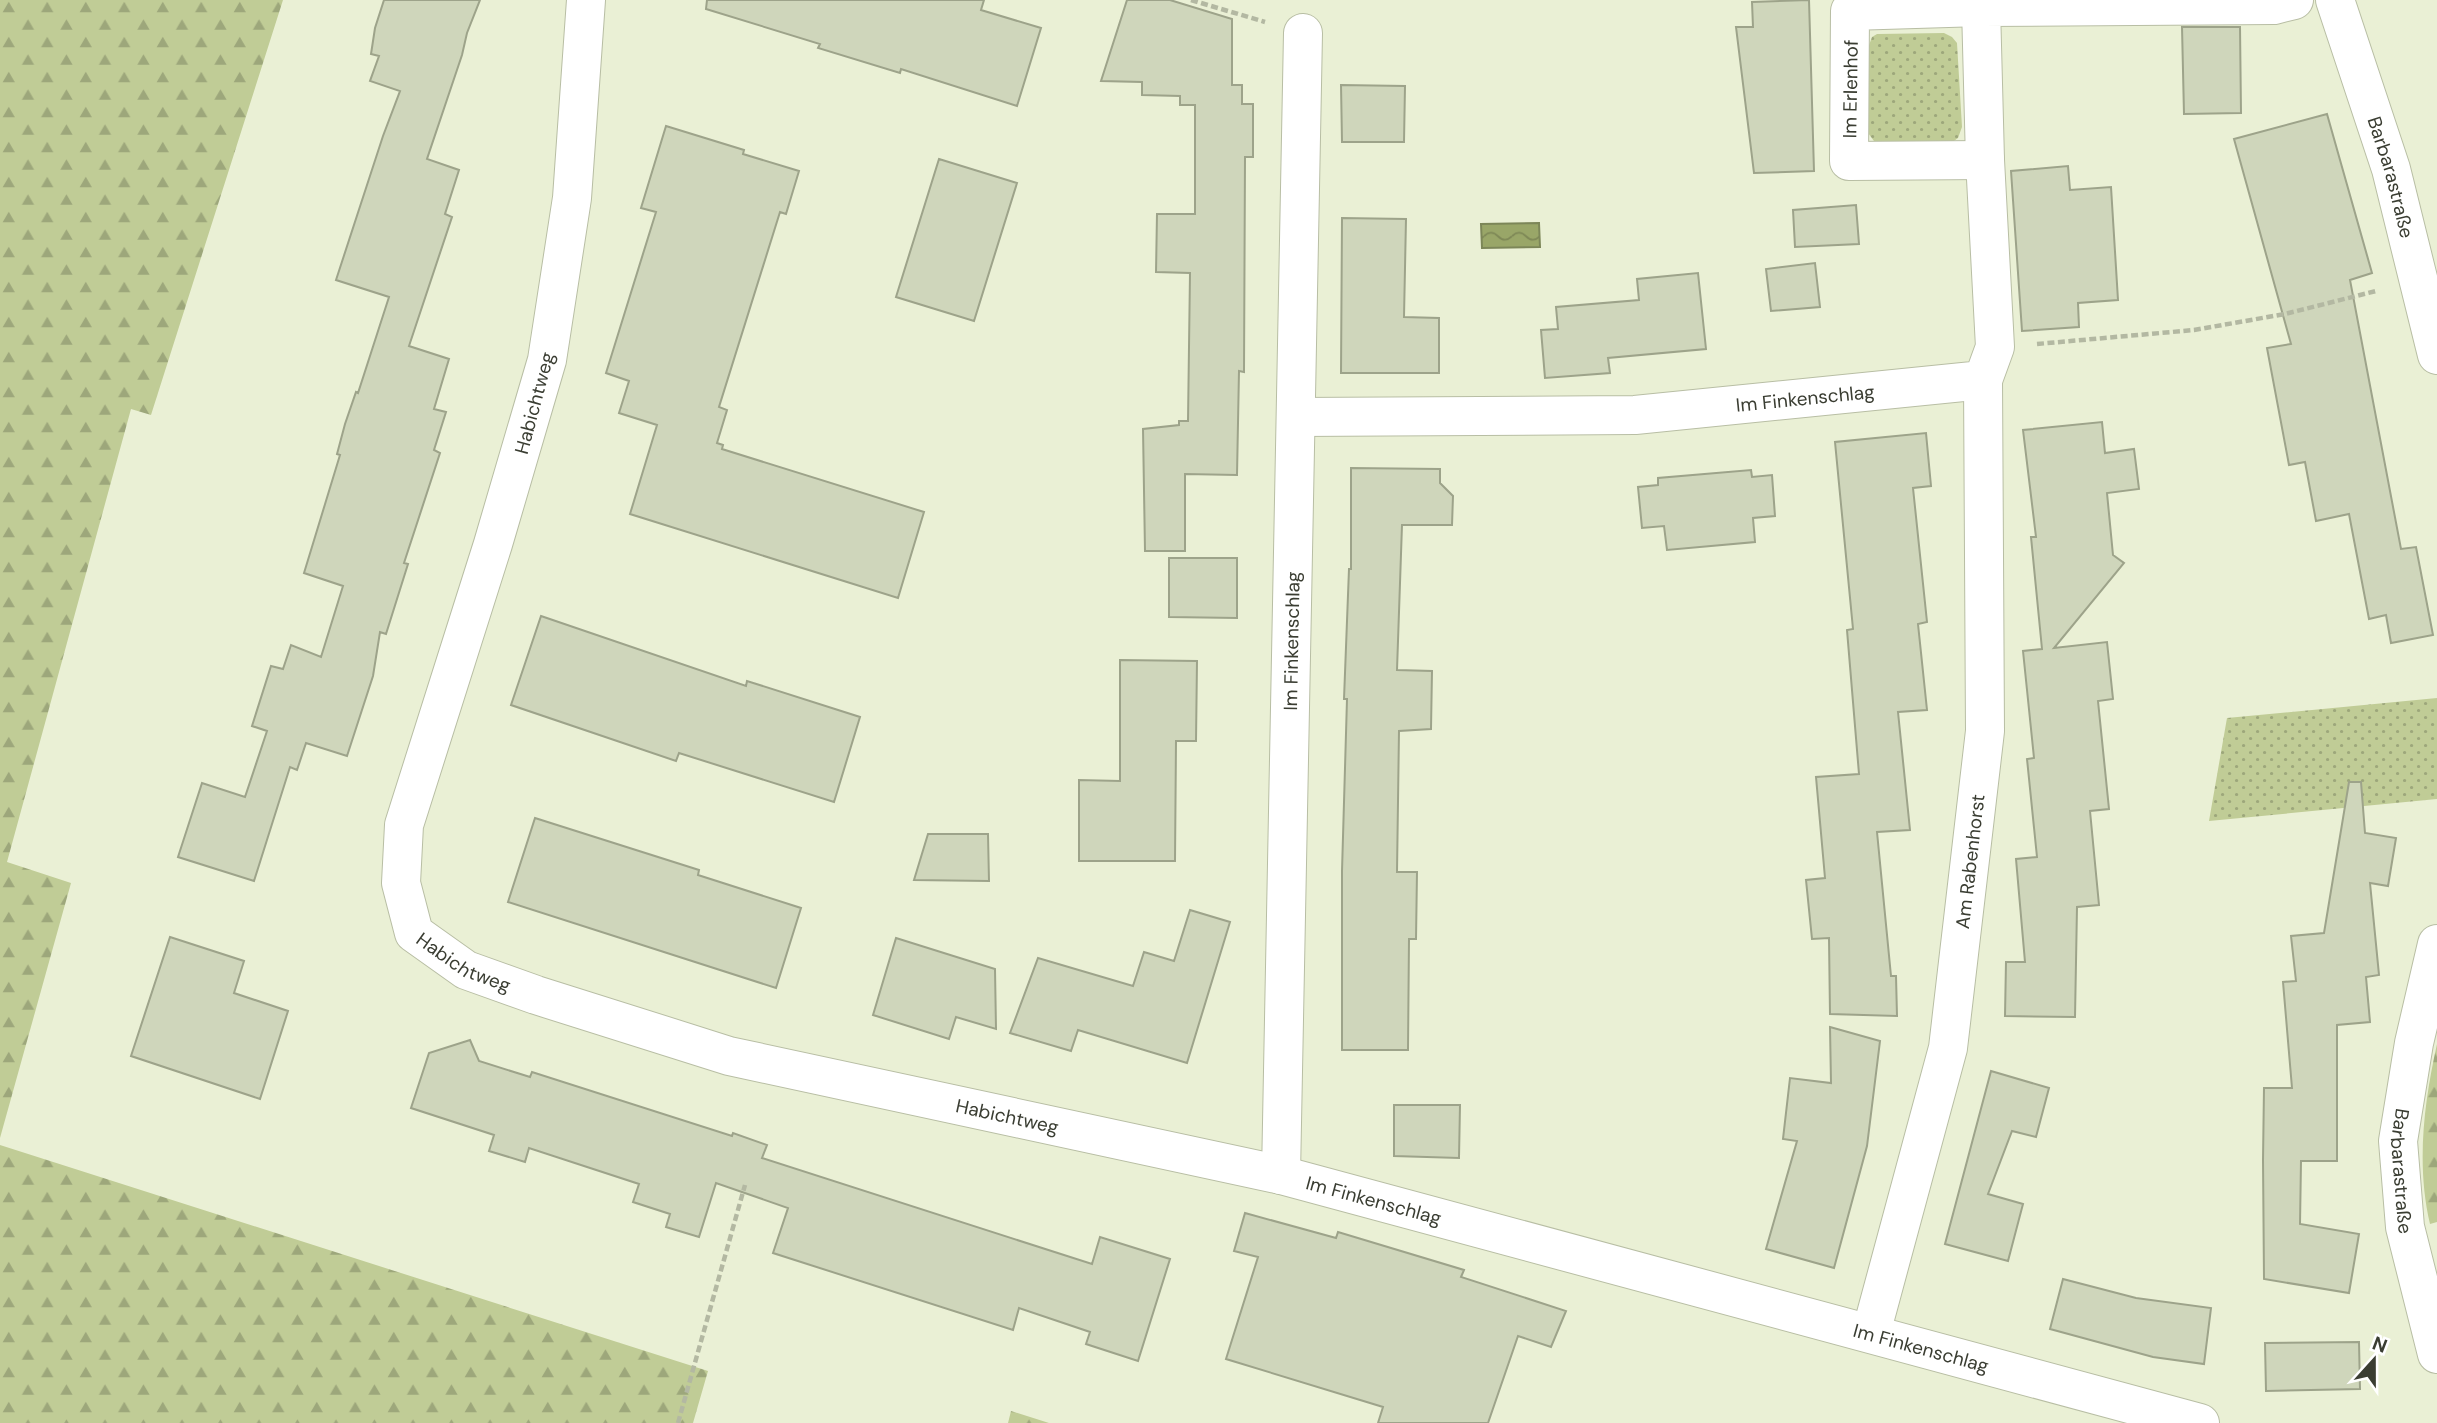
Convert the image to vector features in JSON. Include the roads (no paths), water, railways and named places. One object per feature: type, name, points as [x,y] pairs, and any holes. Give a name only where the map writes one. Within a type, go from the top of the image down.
[{"type":"street","name":"Habichtweg","points":[[586,0],[572,198],[547,360],[493,544],[404,825],[401,883],[414,933],[466,970],[729,1056],[1281,1175]]},
{"type":"street","name":"Im Erlenhof","points":[[1985,160],[1849,161],[1850,10],[2274,5],[2294,0]]},
{"type":"street","name":"Barbarastraße","points":[[2335,0],[2391,169],[2437,355]]},
{"type":"street","points":[[1981,7],[1989,364]]},
{"type":"street","name":"Im Finkenschlag","points":[[1303,33],[1281,1175],[2200,1423]]},
{"type":"street","name":"Im Finkenschlag","points":[[1297,417],[1635,415],[1989,364]]},
{"type":"street","name":"Am Rabenhorst","points":[[1871,1333],[1948,1048],[1985,731],[1989,364]]},
{"type":"street","name":"Barbarastraße","points":[[2437,944],[2414,1043],[2399,1141],[2405,1227],[2437,1354]]},
{"type":"water","points":[[1539,223],[1540,247],[1482,248],[1481,224]]}]
